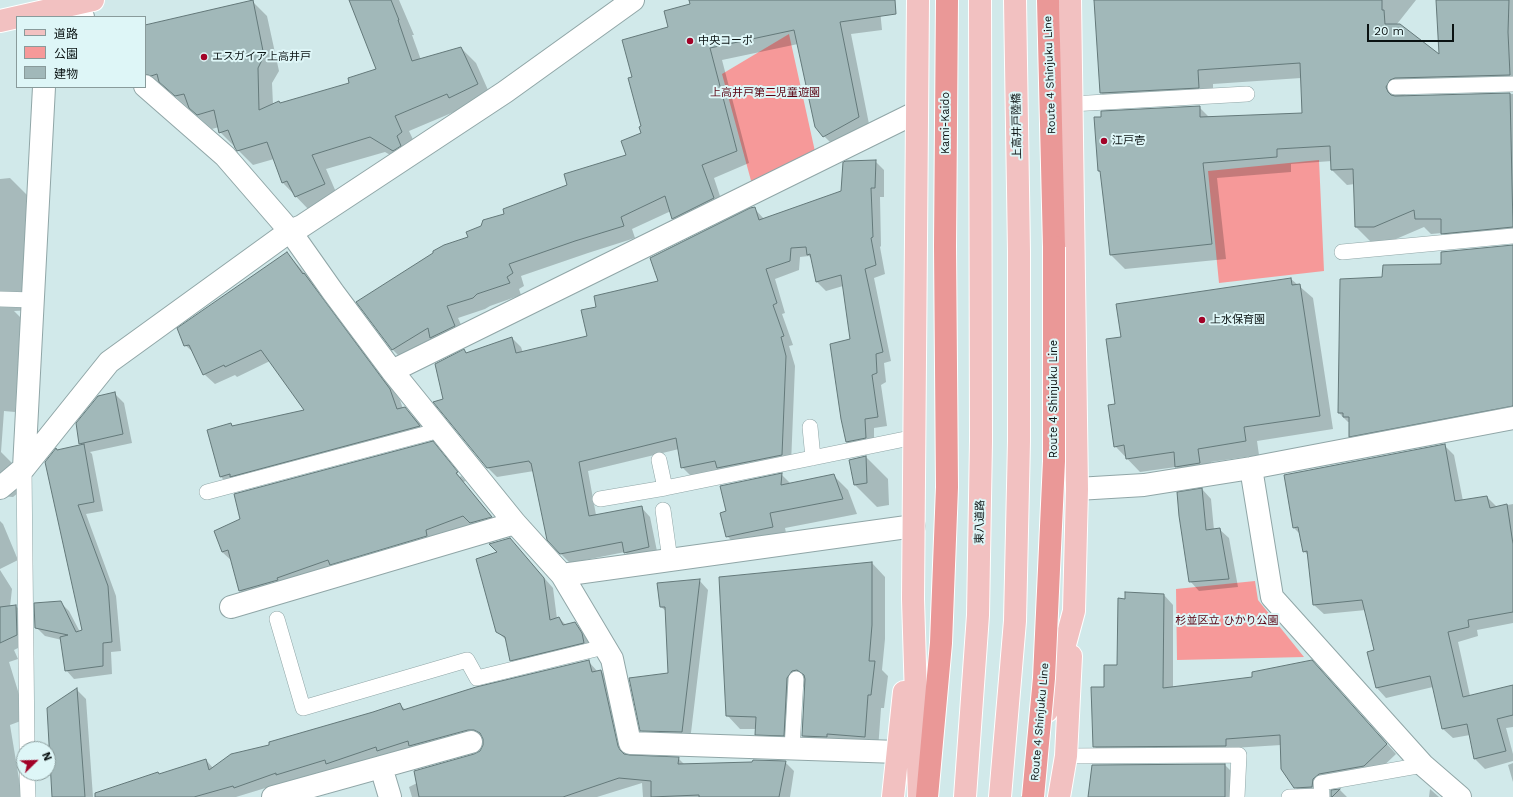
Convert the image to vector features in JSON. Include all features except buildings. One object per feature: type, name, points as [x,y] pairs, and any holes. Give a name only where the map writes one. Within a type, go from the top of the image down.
[{"type":"highway","name":"Kami-Kaido","points":[[927,797],[941,643],[946,495],[945,246],[947,0]]},
{"type":"highway","name":"Route 4 Shinjuku Line","points":[[1033,797],[1044,678],[1054,462],[1054,247],[1048,0]]},
{"type":"main road","points":[[902,0],[917,44]]},
{"type":"main road","points":[[918,0],[913,599],[919,797]]},
{"type":"main road","name":"東八道路","points":[[965,797],[978,615],[981,441],[980,0]]},
{"type":"main road","name":"上高井戸陸橋","points":[[1000,797],[1015,621],[1019,441],[1019,252],[1015,0]]},
{"type":"main road","points":[[1059,797],[1066,756],[1074,611],[1077,489],[1070,0]]},
{"type":"main road","points":[[30,16],[84,7]]},
{"type":"main road","points":[[0,20],[16,18]]},
{"type":"main road","points":[[893,797],[913,599]]},
{"type":"main road","points":[[1024,797],[1074,611]]},
{"type":"street","points":[[0,488],[24,468],[109,362],[290,231],[302,226],[505,92],[633,0]]},
{"type":"street","points":[[146,87],[225,156],[290,231],[392,372],[515,523],[562,575],[612,659],[630,743],[898,752]]},
{"type":"street","points":[[24,468],[44,88]]},
{"type":"street","points":[[392,372],[917,112]]},
{"type":"street","points":[[1077,489],[1144,485],[1251,468],[1512,422]]},
{"type":"street","points":[[1251,468],[1272,597],[1423,765],[1460,797]]},
{"type":"street","points":[[231,607],[515,523]]},
{"type":"street","points":[[562,575],[914,526]]},
{"type":"street","points":[[273,797],[471,742]]},
{"type":"street","points":[[381,767],[390,797]]},
{"type":"lane","points":[[1395,87],[1513,84]]},
{"type":"lane","points":[[1071,104],[1247,94]]},
{"type":"lane","points":[[1342,252],[1513,236]]},
{"type":"lane","points":[[0,299],[33,300]]},
{"type":"lane","points":[[810,427],[813,458]]},
{"type":"lane","points":[[206,492],[440,430]]},
{"type":"lane","points":[[600,499],[666,488],[914,437]]},
{"type":"lane","points":[[659,460],[666,488]]},
{"type":"lane","points":[[24,468],[27,741]]},
{"type":"lane","points":[[663,510],[670,560]]},
{"type":"lane","points":[[277,619],[303,708],[467,660],[477,678],[604,647]]},
{"type":"lane","points":[[792,748],[796,679]]},
{"type":"lane","points":[[1066,756],[1239,755],[1237,797]]},
{"type":"lane","points":[[1289,797],[1322,796],[1321,783],[1423,765]]},
{"type":"lane","points":[[27,781],[28,797]]},
{"type":"green space","name":"上高井戸第二児童遊園","points":[[789,34],[816,156],[753,188],[722,74]]},
{"type":"green space","points":[[1319,160],[1324,271],[1219,283],[1208,171]]},
{"type":"green space","name":"杉並区立 ひかり公園","points":[[1255,581],[1258,600],[1304,657],[1177,660],[1176,589]]},
{"type":"place","name":"中央コーポ","points":[[690,41]]},
{"type":"place","name":"エスガイア上高井戸","points":[[204,57]]},
{"type":"place","name":"江戸壱","points":[[1104,141]]},
{"type":"place","name":"上水保育園","points":[[1202,320]]}]
